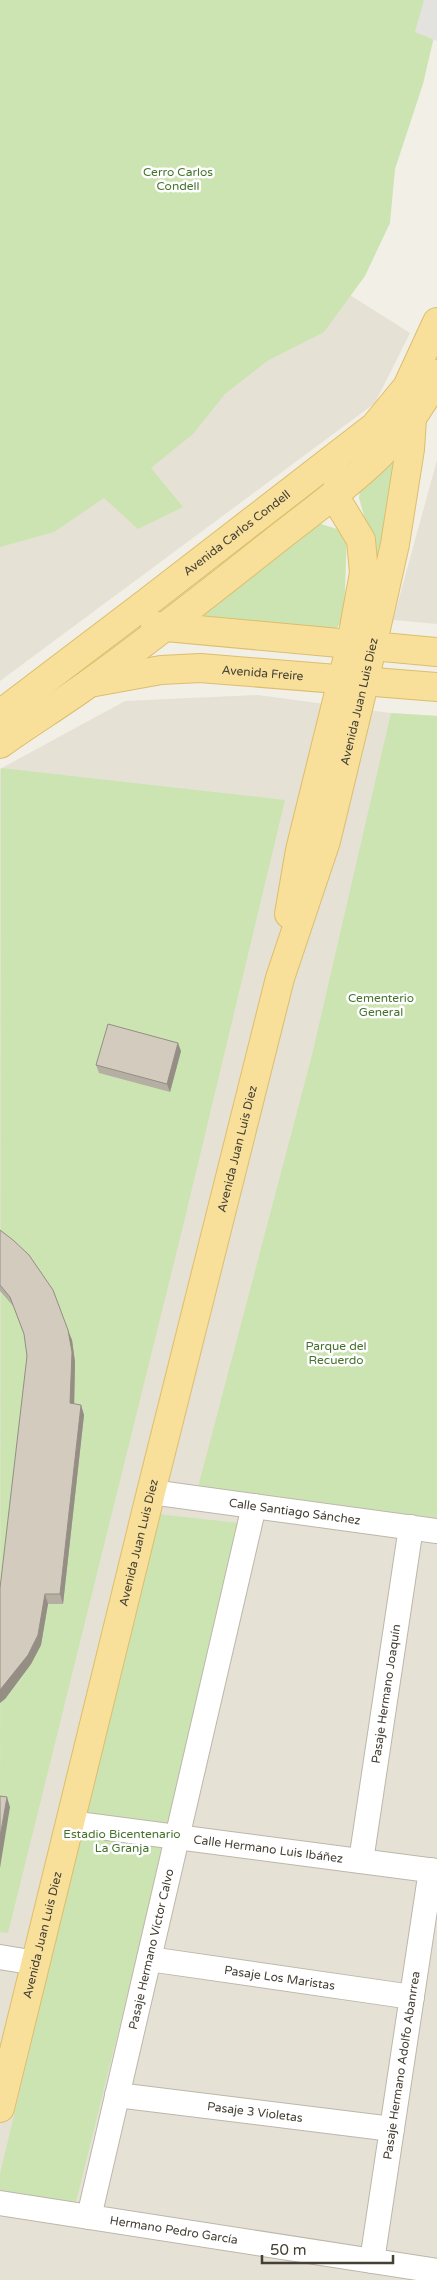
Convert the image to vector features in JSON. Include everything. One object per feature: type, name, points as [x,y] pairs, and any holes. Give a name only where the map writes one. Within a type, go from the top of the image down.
[{"type":"main road","name":"Avenida Carlos Condell","points":[[0,714],[375,426],[398,400],[416,371],[437,322]]},
{"type":"main road","points":[[0,744],[89,684],[165,627],[336,492],[386,448],[412,419],[423,403],[437,374]]},
{"type":"main road","name":"Avenida Juan Luis Diez","points":[[0,2108],[151,1492],[280,978],[326,841],[353,680],[405,485],[412,419]]},
{"type":"main road","points":[[336,492],[339,470],[347,448]]},
{"type":"main road","name":"Avenida Juan Luis Diez","points":[[336,492],[338,502],[361,540],[364,560],[362,645]]},
{"type":"main road","points":[[112,629],[138,626],[165,627],[437,652]]},
{"type":"main road","name":"Avenida Freire","points":[[89,684],[161,670],[200,668],[437,686]]},
{"type":"street","name":"Calle Santiago Sánchez","points":[[151,1492],[437,1531]]},
{"type":"street","name":"Pasaje Hermano Víctor Calvo","points":[[89,2217],[254,1506]]},
{"type":"street","name":"Pasaje Hermano Joaquín","points":[[361,1861],[411,1527]]},
{"type":"street","name":"Calle Hermano Luis Ibáñez","points":[[70,1824],[434,1870]]},
{"type":"street","name":"Pasaje Hermano Adolfo Abanrrea","points":[[372,2261],[412,1996],[434,1870]]},
{"type":"street","points":[[0,1957],[36,1963]]},
{"type":"street","name":"Pasaje Los Maristas","points":[[149,1959],[412,1996]]},
{"type":"street","name":"Pasaje 3 Violetas","points":[[118,2094],[392,2129]]},
{"type":"street","name":"Hermano Pedro García","points":[[0,2203],[437,2271]]},
{"type":"shaded area","points":[[424,0],[437,0],[437,41],[415,32]]},
{"type":"shaded area","points":[[334,285],[410,333],[375,403],[0,681],[0,530]]},
{"type":"shaded area","points":[[437,460],[437,624],[393,620]]},
{"type":"shaded area","points":[[258,695],[391,713],[437,716],[437,2280],[0,2280],[0,769],[125,701]]},
{"type":"green space","name":"Cerro Carlos Condell","points":[[0,0],[437,0],[437,24],[423,84],[395,169],[390,223],[365,276],[324,332],[267,361],[225,394],[193,434],[151,468],[183,507],[138,529],[104,498],[54,532],[0,547]]},
{"type":"green space","points":[[397,457],[378,585],[370,537],[359,498],[360,491]]},
{"type":"green space","points":[[311,521],[347,532],[344,618],[336,629],[197,615]]},
{"type":"green space","name":"Parque del Recuerdo","points":[[391,713],[437,716],[437,1518],[198,1487],[312,1055]]},
{"type":"green space","name":"Estadio Bicentenario La Granja","points":[[1,768],[285,800],[185,1218],[8,1933],[0,1932]]},
{"type":"green space","name":"Estadio Bicentenario La Granja","points":[[157,1514],[239,1523],[163,1851],[75,2206],[0,2196],[0,2174]]},
{"type":"building","points":[[108,1024],[178,1043],[167,1084],[96,1065]]},
{"type":"building","points":[[0,1230],[29,1255],[53,1290],[68,1330],[72,1352],[70,1403],[81,1405],[60,1594],[45,1594],[38,1635],[28,1655],[0,1690],[0,1588],[27,1356],[24,1334],[10,1297],[0,1285]]},
{"type":"building","points":[[0,1796],[7,1797],[0,1837]]},
{"type":"park label","name":"Cementerio General","points":[[381,1005]]}]
